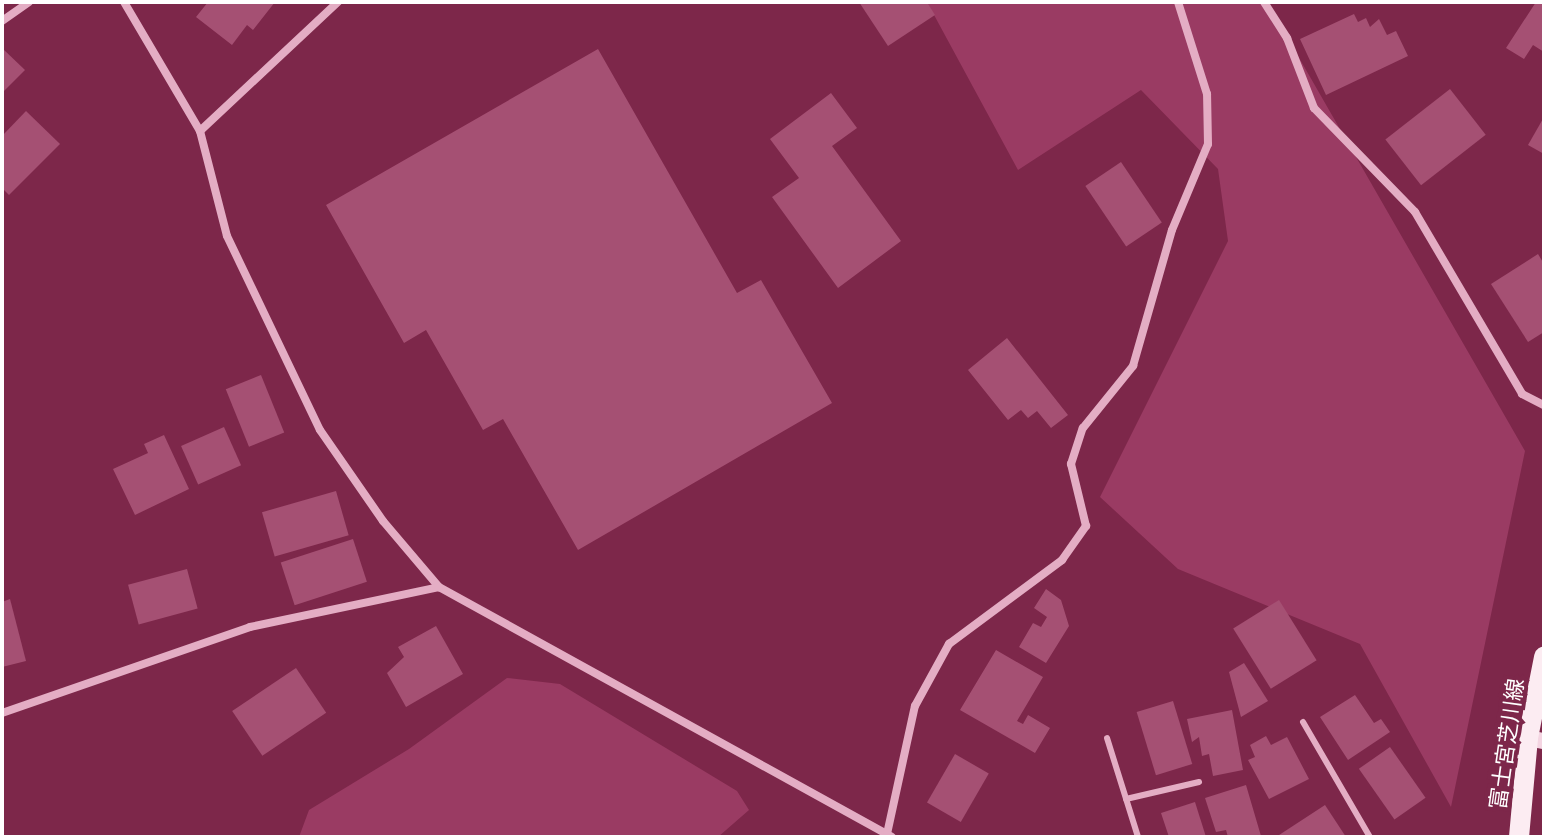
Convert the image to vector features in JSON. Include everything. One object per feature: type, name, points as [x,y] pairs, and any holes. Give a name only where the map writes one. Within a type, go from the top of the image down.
[{"type":"main road","name":"富士宮芝川線","points":[[1519,837],[1536,740],[1544,657]]},
{"type":"street","points":[[2,21],[29,2]]},
{"type":"street","points":[[124,2],[200,131],[227,236],[320,430],[383,521],[439,587],[889,836],[915,706],[949,644],[1062,560],[1086,526],[1071,464],[1083,428],[1133,366],[1172,230],[1208,144],[1207,94],[1178,2]]},
{"type":"street","points":[[200,131],[338,2]]},
{"type":"street","points":[[1264,2],[1287,38],[1314,108],[1415,212],[1522,394],[1544,405]]},
{"type":"street","points":[[2,713],[250,627],[439,587]]},
{"type":"lane","points":[[1303,722],[1370,837]]},
{"type":"lane","points":[[1107,738],[1138,837]]},
{"type":"lane","points":[[1126,799],[1199,782]]},
{"type":"shaded area","points":[[927,2],[1267,2],[1525,451],[1451,807],[1360,644],[1178,569],[1100,497],[1228,241],[1218,169],[1141,90],[1018,170]]},
{"type":"shaded area","points":[[507,678],[560,684],[737,791],[749,810],[718,837],[299,837],[309,810],[409,749]]},
{"type":"building","points":[[208,2],[275,2],[253,30],[247,25],[232,45],[196,17]]},
{"type":"building","points":[[859,2],[927,2],[935,15],[888,46]]},
{"type":"building","points":[[1536,2],[1544,2],[1544,52],[1533,45],[1524,59],[1506,48]]},
{"type":"building","points":[[1354,14],[1358,22],[1366,18],[1370,27],[1379,19],[1387,35],[1396,31],[1408,56],[1326,95],[1300,39]]},
{"type":"building","points":[[2,48],[25,70],[2,93]]},
{"type":"building","points":[[598,49],[737,293],[761,280],[832,403],[578,550],[503,419],[483,430],[426,330],[404,343],[326,205]]},
{"type":"building","points":[[1450,89],[1486,135],[1421,185],[1385,139]]},
{"type":"building","points":[[831,93],[857,128],[832,146],[901,241],[838,288],[772,197],[799,178],[770,139]]},
{"type":"building","points":[[26,111],[60,144],[9,195],[2,188],[2,136]]},
{"type":"building","points":[[1544,117],[1544,154],[1528,145]]},
{"type":"building","points":[[1121,162],[1162,223],[1126,247],[1085,186]]},
{"type":"building","points":[[1538,254],[1544,264],[1544,332],[1528,342],[1491,284]]},
{"type":"building","points":[[1007,338],[1068,415],[1051,428],[1037,411],[1028,418],[1021,410],[1008,420],[968,370]]},
{"type":"building","points":[[261,375],[284,432],[249,447],[226,389]]},
{"type":"building","points":[[224,427],[241,465],[198,484],[181,446]]},
{"type":"building","points":[[164,435],[189,489],[135,515],[113,469],[148,453],[144,444]]},
{"type":"building","points":[[336,491],[349,535],[275,556],[262,512]]},
{"type":"building","points":[[353,539],[367,582],[295,605],[281,562]]},
{"type":"building","points":[[187,569],[198,609],[139,624],[128,585]]},
{"type":"building","points":[[1046,589],[1061,600],[1069,626],[1046,663],[1019,647],[1033,623],[1041,627],[1047,617],[1034,608]]},
{"type":"building","points":[[10,599],[26,661],[2,667],[2,602]]},
{"type":"building","points":[[1279,600],[1317,660],[1271,689],[1233,629]]},
{"type":"building","points":[[436,626],[463,674],[406,707],[387,673],[404,657],[398,647]]},
{"type":"building","points":[[996,650],[1043,677],[1017,721],[1023,724],[1028,715],[1050,728],[1035,753],[960,710]]},
{"type":"building","points":[[1244,663],[1268,701],[1241,717],[1229,672]]},
{"type":"building","points":[[296,668],[326,713],[262,756],[232,711]]},
{"type":"building","points":[[1355,695],[1374,723],[1381,719],[1390,732],[1348,760],[1320,717]]},
{"type":"building","points":[[1173,701],[1192,764],[1156,775],[1137,712]]},
{"type":"building","points":[[1232,710],[1243,770],[1213,776],[1209,754],[1202,756],[1199,737],[1192,742],[1187,719]]},
{"type":"building","points":[[1266,736],[1271,745],[1287,737],[1309,779],[1269,799],[1248,760],[1255,757],[1250,745]]},
{"type":"building","points":[[1390,747],[1426,798],[1394,820],[1359,769]]},
{"type":"building","points":[[955,754],[989,774],[961,822],[927,802]]},
{"type":"building","points":[[1246,785],[1261,836],[1228,837],[1226,830],[1216,832],[1205,798]]},
{"type":"building","points":[[1195,802],[1206,837],[1169,837],[1161,813]]},
{"type":"building","points":[[1325,805],[1346,837],[1276,837]]}]
